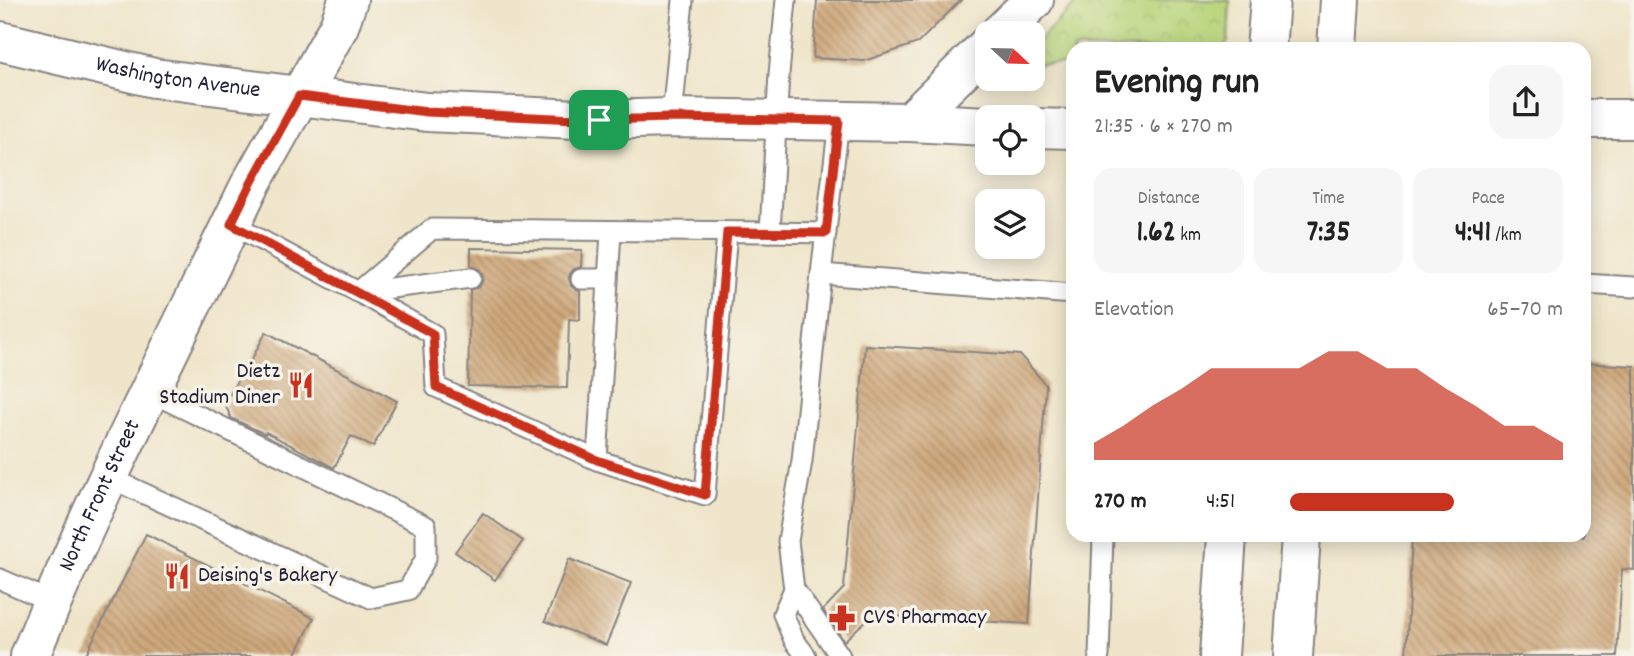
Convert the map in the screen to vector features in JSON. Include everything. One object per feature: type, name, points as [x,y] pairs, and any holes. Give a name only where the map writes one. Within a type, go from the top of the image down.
[{"type":"street","name":"North Front Street","points":[[30,656],[108,477],[249,187],[339,26],[348,0]]},
{"type":"street","points":[[1012,21],[1034,0]]},
{"type":"street","points":[[1267,42],[1270,0]]},
{"type":"street","points":[[1338,42],[1340,0]]},
{"type":"street","name":"Washington Avenue","points":[[0,41],[154,78],[427,112],[599,120],[672,118],[975,125]]},
{"type":"street","points":[[910,122],[975,58]]},
{"type":"street","points":[[1591,119],[1634,119]]},
{"type":"street","points":[[1045,129],[1066,130]]},
{"type":"street","points":[[1219,656],[1227,542]]},
{"type":"street","points":[[1293,656],[1301,542]]},
{"type":"lane","points":[[672,118],[683,0]]},
{"type":"lane","points":[[770,232],[786,0]]},
{"type":"lane","points":[[839,121],[802,461],[788,541],[794,589],[840,656]]},
{"type":"lane","points":[[231,224],[433,334],[436,387],[597,460],[705,495],[727,232]]},
{"type":"lane","points":[[358,292],[432,229],[826,233]]},
{"type":"lane","points":[[597,460],[611,232]]},
{"type":"lane","points":[[821,274],[1066,293]]},
{"type":"lane","points":[[358,292],[471,278]]},
{"type":"lane","points":[[581,279],[608,279]]},
{"type":"lane","points":[[1591,284],[1634,287]]},
{"type":"lane","points":[[108,477],[371,598],[408,590],[426,558],[426,526],[150,391]]},
{"type":"lane","points":[[1099,656],[1103,542]]},
{"type":"lane","points":[[0,579],[52,602]]},
{"type":"lane","points":[[794,589],[783,614],[794,640],[806,656]]},
{"type":"green space","points":[[1079,0],[1230,0],[1227,42],[1066,42],[1066,64],[1045,64],[1045,34]]},
{"type":"building","points":[[817,0],[961,0],[918,43],[864,61],[813,58]]},
{"type":"building","points":[[471,248],[582,250],[581,267],[574,269],[569,278],[571,286],[580,291],[580,320],[569,319],[567,388],[468,386],[470,290],[479,287],[483,277],[480,270],[471,266]]},
{"type":"building","name":"Dietz Stadium Diner","points":[[266,332],[397,401],[373,447],[351,436],[334,468],[266,432],[265,434],[231,418],[225,404]]},
{"type":"building","name":"CVS Pharmacy","points":[[865,345],[1020,355],[1046,385],[1029,624],[872,615],[844,641],[823,610],[844,588]]},
{"type":"building","points":[[1591,363],[1634,366],[1634,570],[1622,569],[1617,656],[1406,656],[1412,542],[1591,542]]},
{"type":"building","points":[[483,513],[523,541],[495,580],[455,552]]},
{"type":"building","name":"Deising's Bakery","points":[[146,534],[314,618],[295,656],[85,656]]},
{"type":"building","points":[[569,559],[631,583],[606,645],[545,621]]},
{"type":"place","name":"Dietz Stadium Diner","points":[[301,385]]},
{"type":"place","name":"Deising's Bakery","points":[[177,576]]},
{"type":"place","name":"CVS Pharmacy","points":[[842,618]]},
{"type":"route","points":[[299,96],[427,112],[599,120],[672,118],[839,121],[826,233],[727,232],[705,495],[597,460],[436,387],[433,334],[231,224],[299,96]]}]
